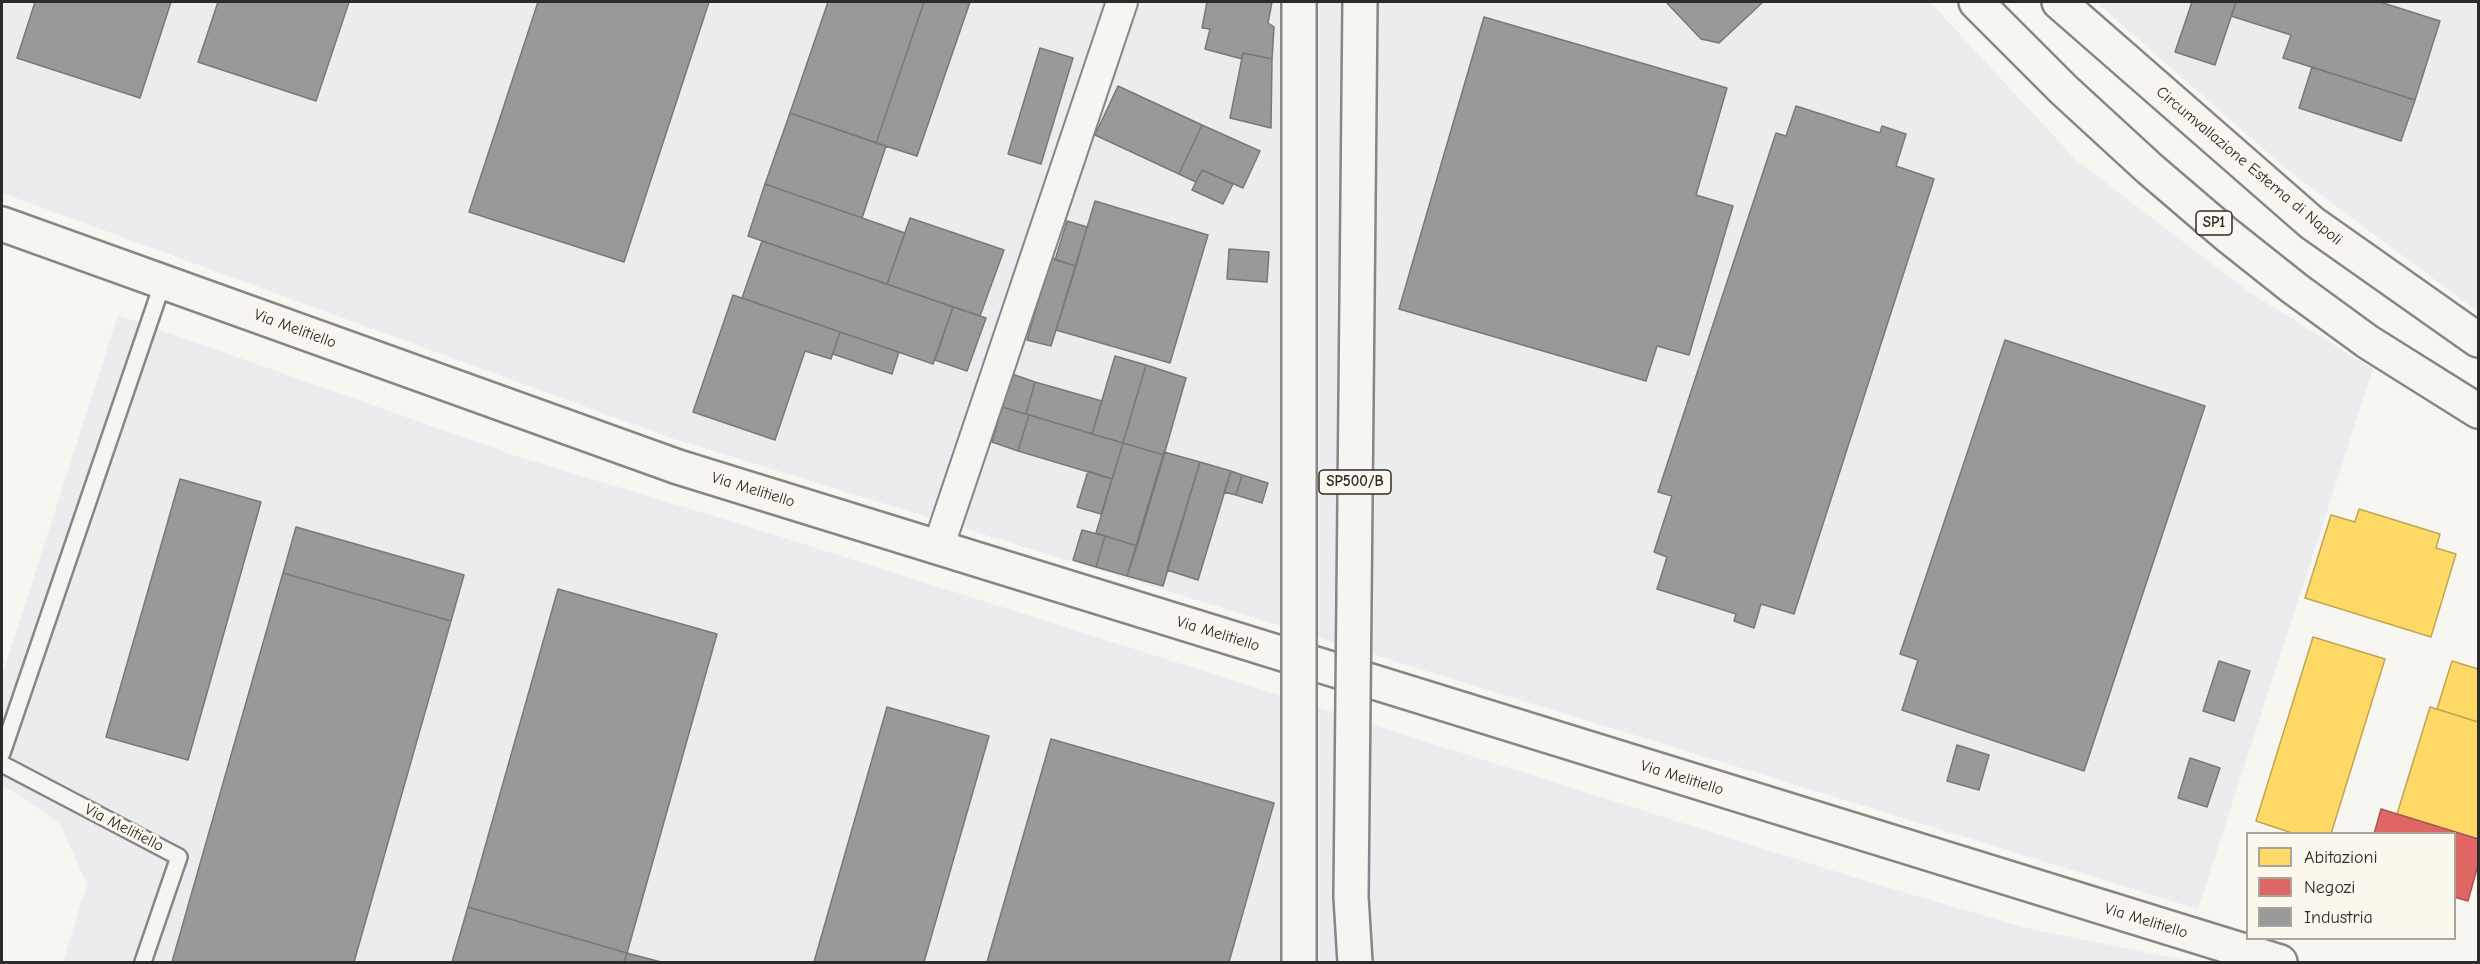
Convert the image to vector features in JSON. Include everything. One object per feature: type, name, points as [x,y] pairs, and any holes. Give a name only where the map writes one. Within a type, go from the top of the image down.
[{"type":"main road","name":"SP500/B","points":[[1299,2],[1299,963]]},
{"type":"main road","name":"SP500/B","points":[[1355,963],[1351,885],[1360,2]]},
{"type":"main road","name":"SP1","points":[[1976,2],[2064,90],[2150,169],[2226,234],[2294,288],[2368,342],[2478,411]]},
{"type":"main road","name":"Circumvallazione Esterna di Napoli","points":[[2059,2],[2312,223],[2478,340]]},
{"type":"main road","name":"Via Melitiello","points":[[2,224],[678,467],[2280,963]]},
{"type":"street","points":[[938,548],[1122,2]]},
{"type":"lane","points":[[2,753],[163,282]]},
{"type":"lane","name":"Via Melitiello","points":[[2,764],[179,857],[143,963]]},
{"type":"shaded area","points":[[2,2],[1930,2],[2076,160],[2249,292],[2373,369],[2198,909],[668,437],[2,193]]},
{"type":"shaded area","points":[[2096,2],[2478,2],[2478,312],[2285,168]]},
{"type":"shaded area","points":[[118,315],[519,457],[753,528],[1859,879],[2026,928],[2193,962],[63,962],[87,884],[60,824],[2,786],[2,676]]},
{"type":"building: Abitazioni","points":[[2359,509],[2440,534],[2436,548],[2456,554],[2431,637],[2305,598],[2331,515],[2355,522]]},
{"type":"building: Abitazioni","points":[[2313,637],[2385,659],[2332,832],[2289,832],[2256,821]]},
{"type":"building: Abitazioni","points":[[2452,661],[2478,669],[2478,722],[2437,709]]},
{"type":"building: Abitazioni","points":[[2430,707],[2478,722],[2478,839],[2397,814]]},
{"type":"building: Negozi","points":[[2381,809],[2455,832],[2375,832]]},
{"type":"building: Negozi","points":[[2456,832],[2478,839],[2478,865],[2468,901],[2456,898]]},
{"type":"building: Industria","points":[[35,2],[171,2],[140,98],[17,58]]},
{"type":"building: Industria","points":[[218,2],[349,2],[316,101],[198,62]]},
{"type":"building: Industria","points":[[538,2],[709,2],[624,262],[469,212]]},
{"type":"building: Industria","points":[[828,2],[924,2],[876,143],[790,113]]},
{"type":"building: Industria","points":[[924,2],[970,2],[917,156],[876,143]]},
{"type":"building: Industria","points":[[1207,2],[1272,2],[1268,23],[1274,27],[1272,59],[1243,53],[1242,59],[1205,49],[1210,29],[1202,28]]},
{"type":"building: Industria","points":[[1666,2],[1763,2],[1719,43],[1701,39]]},
{"type":"building: Industria","points":[[2192,2],[2236,2],[2215,65],[2175,52]]},
{"type":"building: Industria","points":[[2236,2],[2380,2],[2440,21],[2415,100],[2283,58],[2291,35],[2231,16]]},
{"type":"building: Industria","points":[[1484,17],[1727,88],[1696,195],[1733,206],[1689,355],[1657,346],[1646,381],[1399,309]]},
{"type":"building: Industria","points":[[1040,48],[1073,58],[1041,164],[1008,154]]},
{"type":"building: Industria","points":[[1243,53],[1272,59],[1271,128],[1230,118]]},
{"type":"building: Industria","points":[[2312,67],[2415,100],[2401,141],[2299,108]]},
{"type":"building: Industria","points":[[1118,86],[1202,125],[1179,174],[1095,135]]},
{"type":"building: Industria","points":[[1796,106],[1880,133],[1882,126],[1906,134],[1896,166],[1934,179],[1794,614],[1761,604],[1754,628],[1734,621],[1736,614],[1657,589],[1667,557],[1654,552],[1672,496],[1658,492],[1776,133],[1786,136]]},
{"type":"building: Industria","points":[[790,113],[886,146],[862,218],[765,184]]},
{"type":"building: Industria","points":[[1202,125],[1260,151],[1243,188],[1202,170],[1196,182],[1179,174]]},
{"type":"building: Industria","points":[[1202,170],[1233,184],[1223,204],[1192,190]]},
{"type":"building: Industria","points":[[765,184],[905,233],[887,284],[748,236]]},
{"type":"building: Industria","points":[[1095,201],[1208,235],[1170,363],[1056,330]]},
{"type":"building: Industria","points":[[910,218],[1004,250],[980,316],[887,284]]},
{"type":"building: Industria","points":[[1067,221],[1087,227],[1076,266],[1055,260]]},
{"type":"building: Industria","points":[[762,241],[953,307],[933,364],[742,298]]},
{"type":"building: Industria","points":[[1229,249],[1269,252],[1267,282],[1227,279]]},
{"type":"building: Industria","points":[[1051,258],[1076,266],[1051,346],[1027,340]]},
{"type":"building: Industria","points":[[733,295],[840,332],[831,359],[805,351],[775,440],[693,412]]},
{"type":"building: Industria","points":[[953,307],[986,318],[967,371],[935,360]]},
{"type":"building: Industria","points":[[840,332],[899,352],[892,374],[833,354]]},
{"type":"building: Industria","points":[[2005,340],[2205,406],[2084,771],[1902,710],[1918,660],[1900,654]]},
{"type":"building: Industria","points":[[1115,356],[1146,365],[1123,443],[1092,434]]},
{"type":"building: Industria","points":[[1146,365],[1186,378],[1164,455],[1123,443]]},
{"type":"building: Industria","points":[[1012,374],[1035,382],[1026,414],[1002,407]]},
{"type":"building: Industria","points":[[1035,382],[1102,401],[1092,434],[1026,414]]},
{"type":"building: Industria","points":[[1002,407],[1029,415],[1018,451],[992,442]]},
{"type":"building: Industria","points":[[1029,415],[1123,443],[1112,479],[1018,451]]},
{"type":"building: Industria","points":[[1123,443],[1164,455],[1137,546],[1096,533]]},
{"type":"building: Industria","points":[[1164,452],[1200,462],[1163,586],[1127,576]]},
{"type":"building: Industria","points":[[1200,462],[1231,471],[1198,580],[1167,570]]},
{"type":"building: Industria","points":[[1088,471],[1112,479],[1101,514],[1077,507]]},
{"type":"building: Industria","points":[[1231,471],[1242,475],[1236,495],[1224,492]]},
{"type":"building: Industria","points":[[1242,475],[1268,483],[1262,503],[1236,495]]},
{"type":"building: Industria","points":[[180,479],[261,502],[188,760],[106,737]]},
{"type":"building: Industria","points":[[296,527],[464,575],[451,621],[283,573]]},
{"type":"building: Industria","points":[[1082,530],[1105,536],[1096,567],[1073,560]]},
{"type":"building: Industria","points":[[1105,536],[1137,546],[1127,576],[1096,567]]},
{"type":"building: Industria","points":[[283,573],[451,621],[354,962],[172,962]]},
{"type":"building: Industria","points":[[558,589],[717,634],[627,953],[468,907]]},
{"type":"building: Industria","points":[[2219,661],[2250,671],[2234,721],[2203,711]]},
{"type":"building: Industria","points":[[887,707],[989,736],[924,962],[814,962]]},
{"type":"building: Industria","points":[[1051,739],[1274,803],[1229,962],[987,962]]},
{"type":"building: Industria","points":[[1957,745],[1989,755],[1979,790],[1947,781]]},
{"type":"building: Industria","points":[[2190,758],[2220,768],[2207,807],[2178,798]]},
{"type":"building: Industria","points":[[468,907],[627,953],[624,962],[452,962]]},
{"type":"building: Industria","points":[[627,953],[661,962],[624,962]]}]
